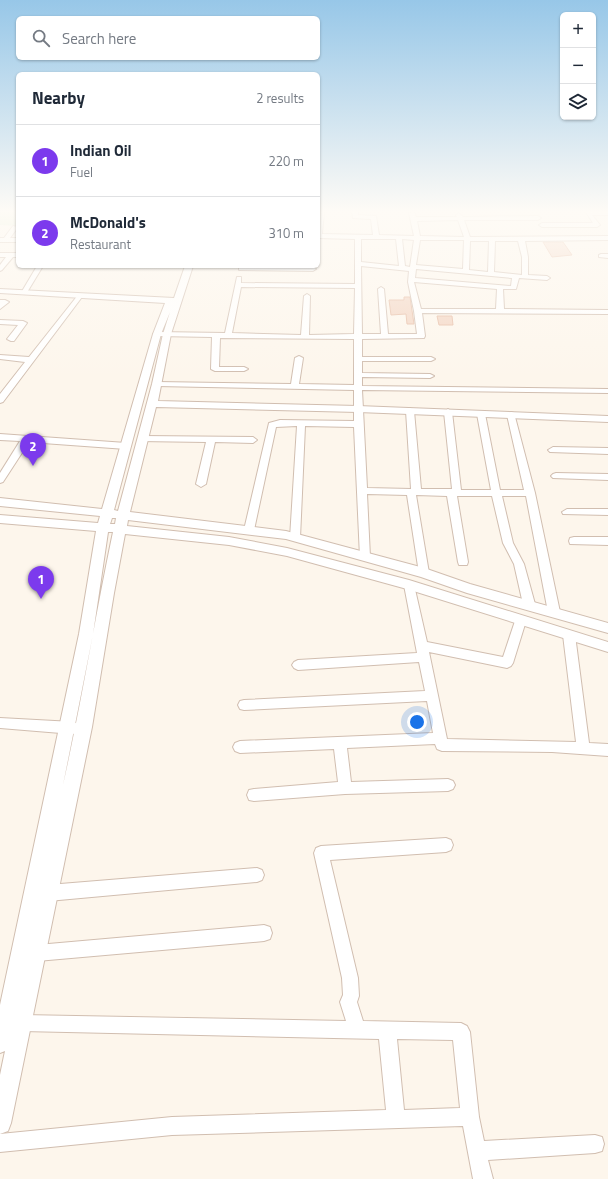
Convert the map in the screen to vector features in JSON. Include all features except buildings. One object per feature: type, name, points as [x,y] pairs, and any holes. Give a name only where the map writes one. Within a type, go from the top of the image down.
[{"type":"street","points":[[358,267],[358,408],[365,557]]},
{"type":"street","points":[[391,267],[466,271],[547,278]]},
{"type":"street","points":[[492,267],[492,274]]},
{"type":"street","points":[[525,267],[525,277]]},
{"type":"street","points":[[24,293],[39,268]]},
{"type":"street","points":[[175,300],[180,268]]},
{"type":"street","points":[[0,1043],[13,997],[86,634],[107,513],[126,446],[162,334],[188,268]]},
{"type":"street","points":[[228,335],[241,268],[312,269]]},
{"type":"street","points":[[162,334],[305,337],[421,336],[412,280],[413,268]]},
{"type":"street","points":[[412,280],[514,288],[516,276]]},
{"type":"street","points":[[238,285],[358,286]]},
{"type":"street","points":[[500,287],[500,312]]},
{"type":"street","points":[[381,289],[385,337]]},
{"type":"street","points":[[0,291],[175,300]]},
{"type":"street","points":[[0,400],[80,296]]},
{"type":"street","points":[[305,337],[307,296]]},
{"type":"street","points":[[0,302],[5,302],[0,307]]},
{"type":"street","points":[[418,311],[608,312]]},
{"type":"street","points":[[0,322],[23,323],[11,339]]},
{"type":"street","points":[[0,1123],[22,1023],[13,997],[37,953],[48,893],[84,727],[107,593],[122,522],[157,384],[162,334]]},
{"type":"street","points":[[216,335],[215,370],[244,369]]},
{"type":"street","points":[[0,357],[31,360]]},
{"type":"street","points":[[295,387],[299,358]]},
{"type":"street","points":[[358,359],[431,359]]},
{"type":"street","points":[[358,375],[430,376]]},
{"type":"street","points":[[157,384],[516,391],[608,390]]},
{"type":"street","points":[[151,404],[358,408],[608,419]]},
{"type":"street","points":[[410,411],[414,492],[424,573]]},
{"type":"street","points":[[448,412],[454,492],[463,562]]},
{"type":"street","points":[[481,414],[496,493],[508,543],[519,564],[529,604]]},
{"type":"street","points":[[512,415],[530,493],[554,612]]},
{"type":"street","points":[[249,530],[271,427],[276,423],[359,424]]},
{"type":"street","points":[[295,538],[302,424]]},
{"type":"street","points":[[0,437],[126,446]]},
{"type":"street","points":[[0,480],[26,439]]},
{"type":"street","points":[[142,439],[253,440]]},
{"type":"street","points":[[201,484],[211,440]]},
{"type":"street","points":[[553,450],[608,451]]},
{"type":"street","points":[[556,476],[608,477]]},
{"type":"street","points":[[362,490],[530,493]]},
{"type":"street","points":[[0,502],[107,513],[122,522],[280,550],[409,585],[520,621],[569,634],[608,647]]},
{"type":"street","points":[[567,512],[608,512]]},
{"type":"street","points":[[0,518],[104,527],[122,522],[249,530],[295,538],[424,573],[467,588],[529,604],[608,628]]},
{"type":"street","points":[[574,541],[608,541]]},
{"type":"street","points":[[409,585],[442,745],[552,746],[608,750]]},
{"type":"street","points":[[298,665],[423,651],[507,663],[520,621]]},
{"type":"street","points":[[569,634],[583,748]]},
{"type":"street","points":[[244,706],[432,696]]},
{"type":"street","points":[[1,725],[66,729],[84,727]]},
{"type":"street","points":[[240,747],[441,738]]},
{"type":"street","points":[[340,743],[345,788]]},
{"type":"street","points":[[254,795],[345,788],[448,784]]},
{"type":"street","points":[[356,1030],[354,1016],[348,1002],[351,996],[350,978],[320,853],[446,845]]},
{"type":"street","points":[[48,893],[257,875]]},
{"type":"street","points":[[37,953],[264,933]]},
{"type":"street","points":[[22,1023],[461,1032],[470,1117],[483,1179]]},
{"type":"street","points":[[387,1030],[396,1119]]},
{"type":"street","points":[[0,1143],[172,1126],[470,1117]]},
{"type":"street","points":[[477,1151],[595,1144]]},
{"type":"place","name":"McDonald's","points":[[33,466]]},
{"type":"place","name":"Indian Oil","points":[[41,599]]}]
